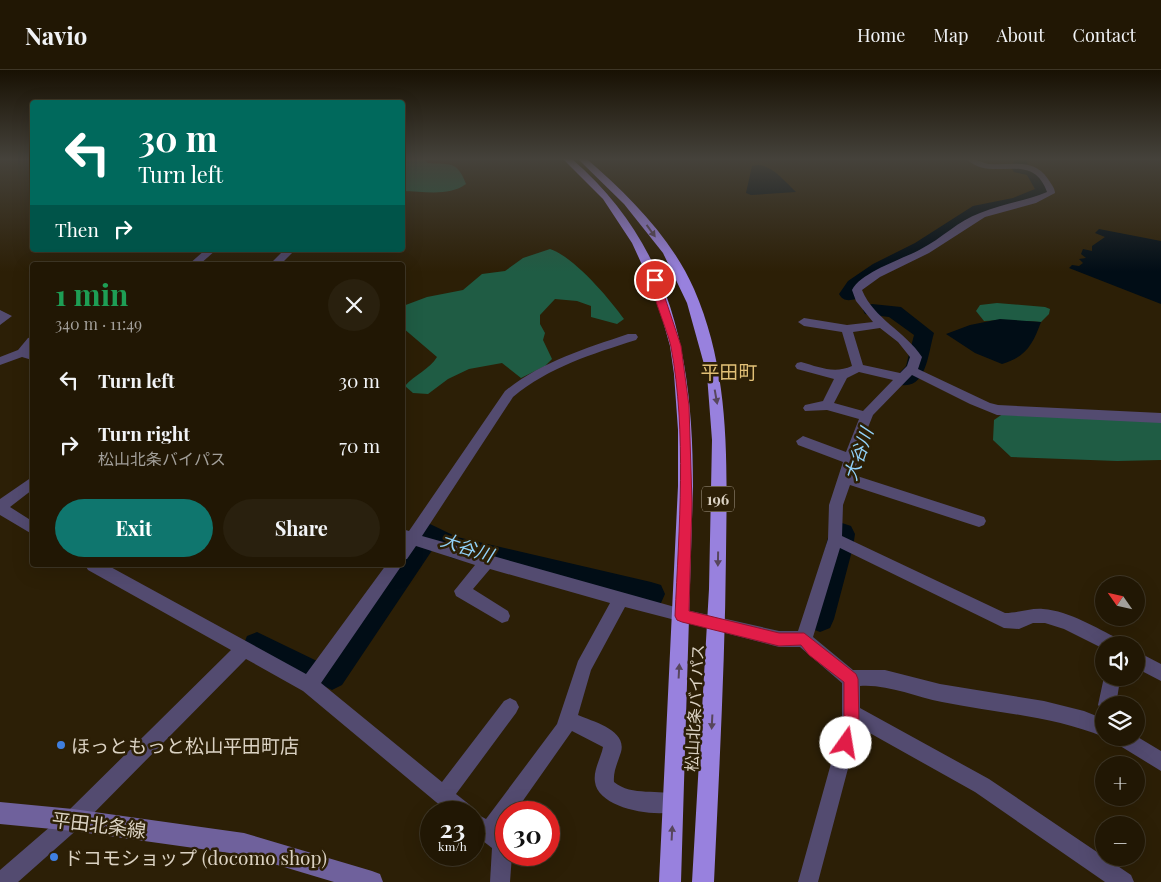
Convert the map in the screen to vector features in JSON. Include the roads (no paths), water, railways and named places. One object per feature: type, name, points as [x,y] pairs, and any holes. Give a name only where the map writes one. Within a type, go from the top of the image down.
[{"type":"highway","name":"松山北条バイパス","points":[[604,197],[620,217],[643,254],[660,293],[676,346],[683,406],[686,503],[670,882]]},
{"type":"highway","name":"松山北条バイパス","points":[[623,197],[638,213],[664,249],[687,288],[706,343],[717,404],[717,624],[703,882]]},
{"type":"main road","name":"平田北条線","points":[[0,813],[73,820],[244,844],[372,882]]},
{"type":"street","points":[[804,639],[835,539],[836,505],[866,417],[905,374],[916,357],[911,347],[862,305],[857,290],[859,286],[876,275],[925,251],[982,215],[1042,197]]},
{"type":"street","points":[[196,262],[208,252]]},
{"type":"street","points":[[277,262],[288,252]]},
{"type":"street","points":[[0,314],[6,316],[0,321]]},
{"type":"street","points":[[804,322],[847,329],[883,324]]},
{"type":"street","points":[[847,329],[858,368]]},
{"type":"street","points":[[632,337],[545,370],[521,383],[509,394],[408,537],[486,562],[682,616],[779,639],[804,639],[814,650],[851,679]]},
{"type":"street","points":[[3,357],[27,354]]},
{"type":"street","points":[[801,366],[828,374],[842,375],[858,368],[905,374],[945,383],[987,407],[997,410],[1161,418]]},
{"type":"street","points":[[827,405],[842,375]]},
{"type":"street","points":[[809,408],[827,405],[866,417]]},
{"type":"street","points":[[803,441],[851,460]]},
{"type":"street","points":[[846,478],[979,521]]},
{"type":"street","points":[[30,485],[1,510],[30,527]]},
{"type":"street","points":[[835,539],[1004,620],[1019,621],[1034,616],[1045,616],[1085,630],[1096,636]]},
{"type":"street","points":[[486,562],[462,591],[502,616]]},
{"type":"street","points":[[97,567],[309,685],[449,801]]},
{"type":"street","points":[[309,685],[394,567]]},
{"type":"street","points":[[485,822],[569,720],[575,690],[599,636],[621,600]]},
{"type":"street","points":[[2,882],[73,820],[243,650]]},
{"type":"street","points":[[1145,664],[1161,673]]},
{"type":"street","points":[[851,679],[868,675],[941,693],[1056,712],[1095,722]]},
{"type":"street","points":[[808,882],[851,724],[851,679]]},
{"type":"street","points":[[443,796],[510,707]]},
{"type":"street","points":[[852,714],[943,761],[1025,812],[1081,854],[1124,882]]},
{"type":"street","points":[[569,720],[606,737],[613,744],[603,784],[608,792],[618,797],[673,804]]},
{"type":"street","points":[[1136,746],[1161,762]]},
{"type":"street","points":[[485,830],[502,844],[500,882]]},
{"type":"waterway","name":"大谷川","points":[[849,295],[854,285],[879,268],[921,247],[979,209],[1017,202],[1030,197]]},
{"type":"waterway","name":"大谷川","points":[[872,310],[894,311],[924,333],[916,369],[904,379]]},
{"type":"waterway","name":"大谷川","points":[[820,619],[842,534]]},
{"type":"waterway","name":"大谷川","points":[[430,535],[452,547],[651,594]]},
{"type":"waterway","name":"大谷川","points":[[332,675],[421,548]]},
{"type":"waterway","name":"大谷川","points":[[257,646],[307,671]]},
{"type":"place","name":"ほっともっと松山平田町店","points":[[61,745]]},
{"type":"place","name":"ドコモショップ (docomo shop)","points":[[54,857]]},
{"type":"district","name":"平田町","points":[[729,371]]}]
